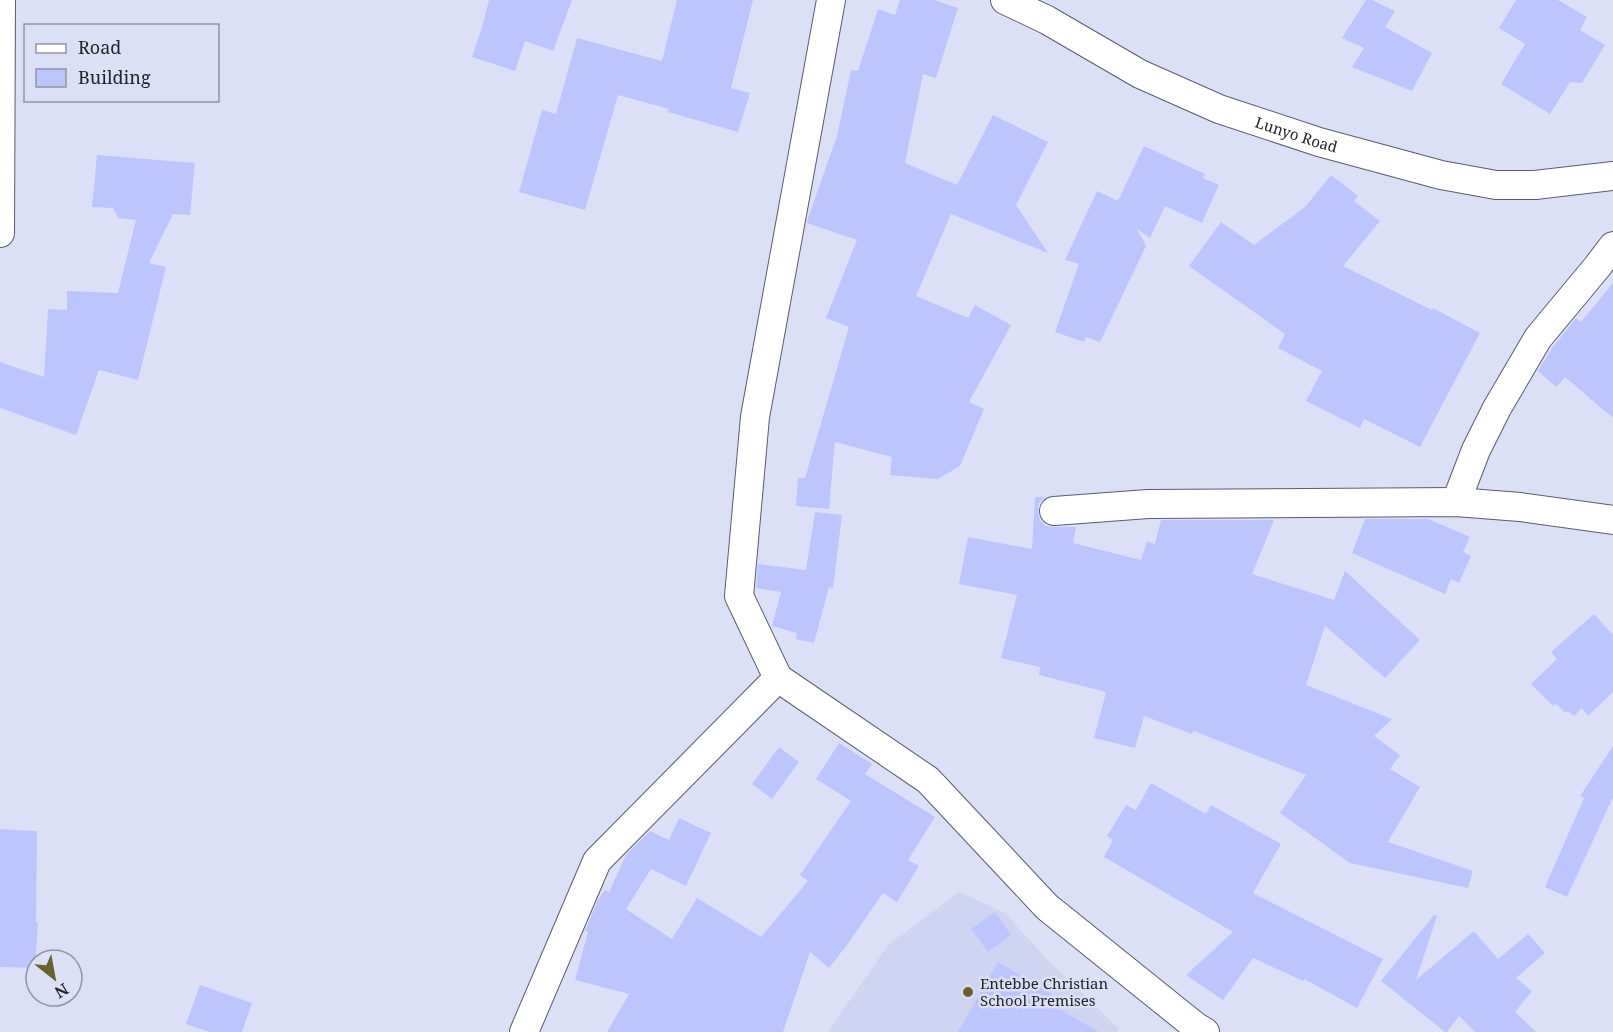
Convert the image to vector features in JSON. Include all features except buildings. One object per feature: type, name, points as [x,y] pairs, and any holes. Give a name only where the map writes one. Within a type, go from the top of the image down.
[{"type":"street","points":[[0,233],[1,0]]},
{"type":"street","points":[[831,0],[754,417],[739,596],[778,678],[928,780],[1047,907],[1205,1032]]},
{"type":"street","name":"Lunyo Road","points":[[1005,0],[1047,20],[1150,78],[1219,109],[1319,142],[1441,175],[1496,185],[1535,185],[1613,176]]},
{"type":"street","points":[[1456,502],[1476,450],[1497,408],[1538,338],[1613,246]]},
{"type":"street","points":[[1054,511],[1148,504],[1456,502],[1520,507],[1613,520]]},
{"type":"street","points":[[524,1032],[597,861],[778,678]]},
{"type":"shaded area","name":"Entebbe Christian School Premises","points":[[959,892],[1005,913],[1043,955],[1119,1029],[1117,1032],[828,1032],[888,945]]},
{"type":"place","name":"Entebbe Christian School Premises","points":[[968,992]]}]
